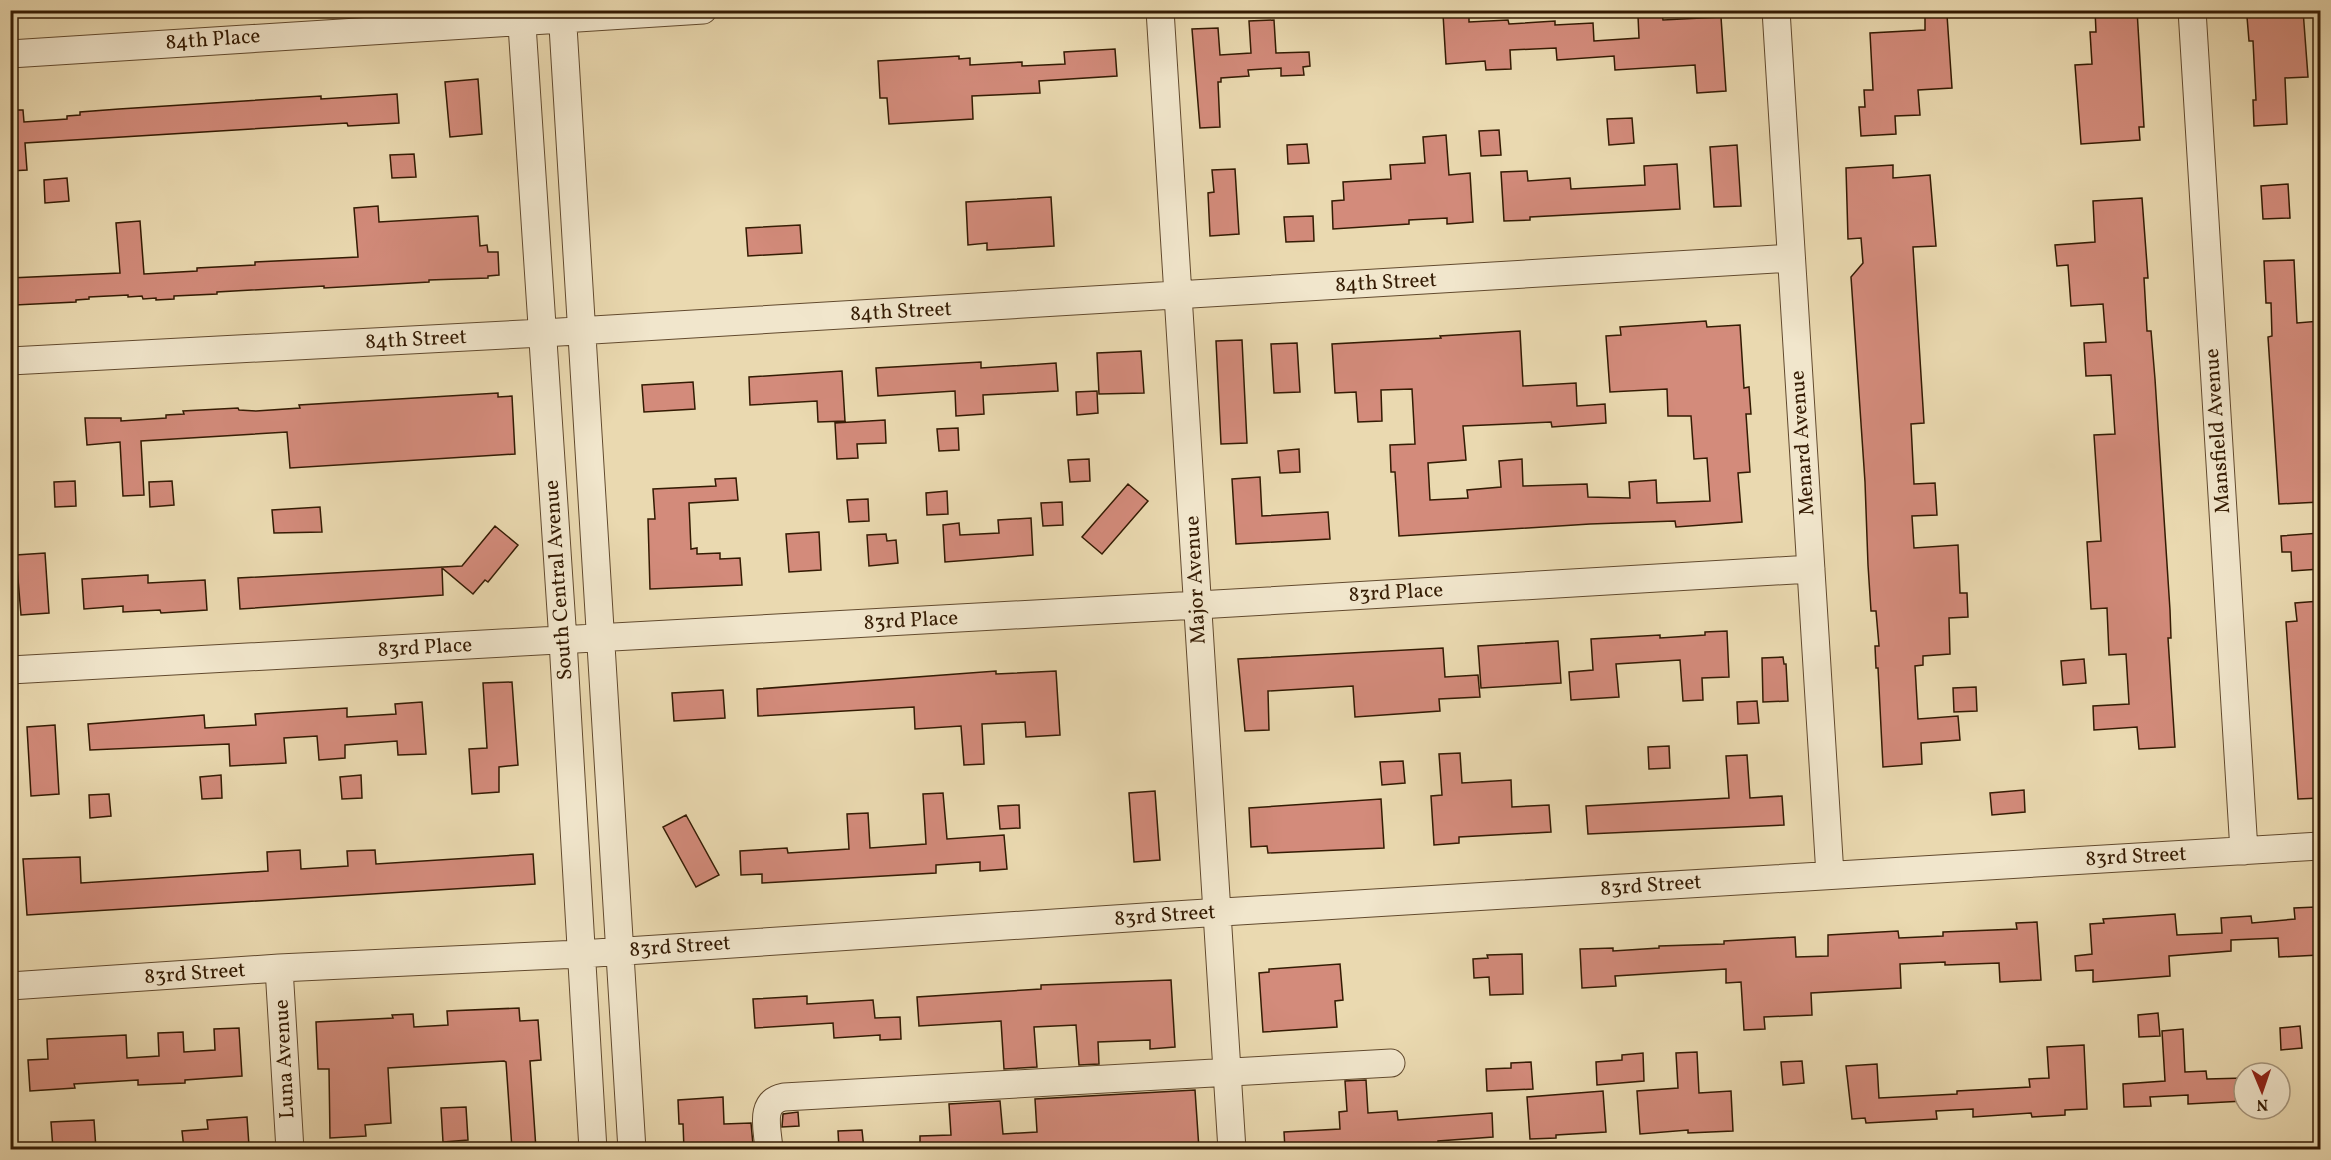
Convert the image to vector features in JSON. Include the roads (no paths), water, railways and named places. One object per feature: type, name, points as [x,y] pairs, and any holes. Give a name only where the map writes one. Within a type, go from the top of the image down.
[{"type":"street","name":"84th Place","points":[[10,54],[522,15],[703,10]]},
{"type":"street","name":"Major Avenue","points":[[1160,10],[1232,1149]]},
{"type":"street","name":"Menard Avenue","points":[[1776,10],[1830,875]]},
{"type":"street","name":"Mansfield Avenue","points":[[2192,10],[2244,851]]},
{"type":"street","name":"South Central Avenue","points":[[562,14],[633,1149]]},
{"type":"street","name":"South Central Avenue","points":[[522,15],[563,641],[592,1149]]},
{"type":"street","name":"84th Street","points":[[10,361],[543,333],[1791,258]]},
{"type":"street","name":"83rd Place","points":[[10,670],[563,641],[1811,568]]},
{"type":"street","name":"83rd Street","points":[[10,986],[279,968],[580,954],[2320,846]]},
{"type":"street","name":"Luna Avenue","points":[[279,968],[290,1149]]},
{"type":"street","points":[[769,1149],[767,1110],[772,1101],[784,1097],[1391,1063]]}]
